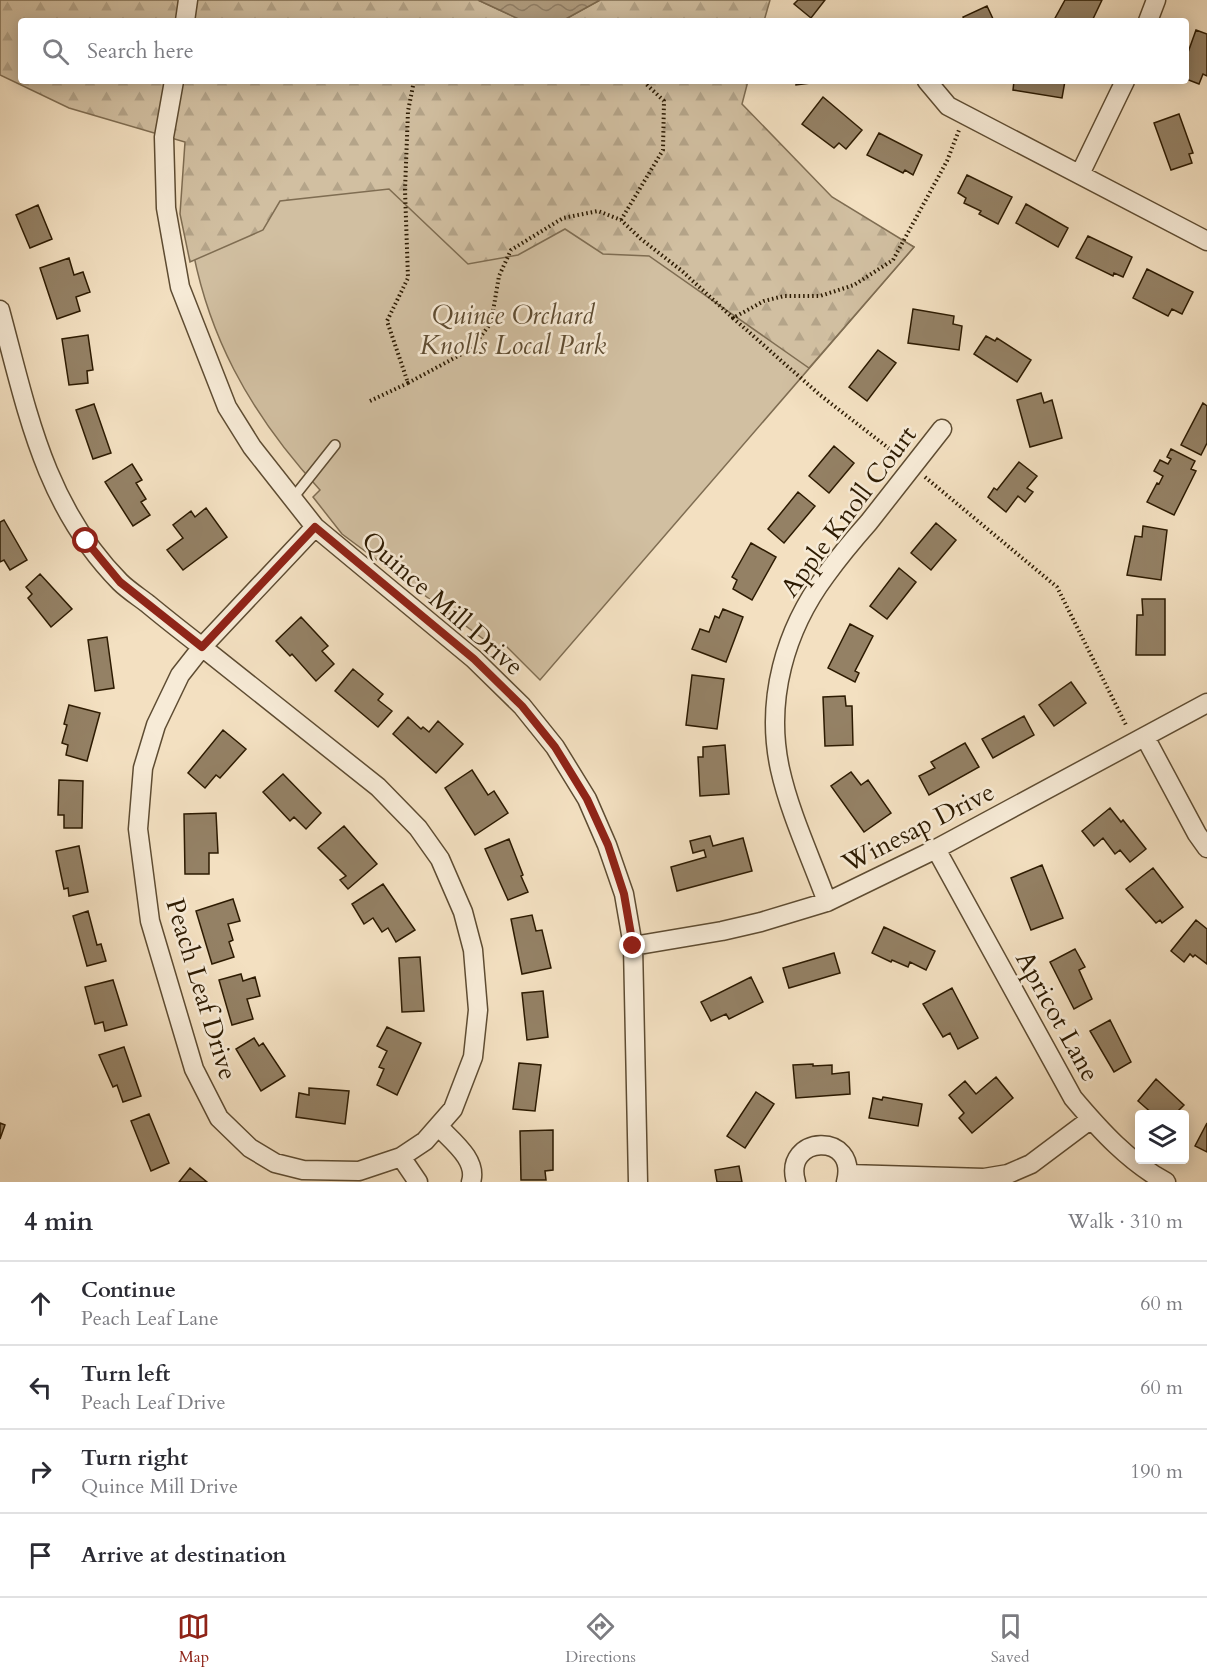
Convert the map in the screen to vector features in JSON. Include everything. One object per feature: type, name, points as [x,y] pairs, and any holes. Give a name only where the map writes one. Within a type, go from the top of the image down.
[{"type":"street","points":[[185,18],[188,0]]},
{"type":"street","points":[[1149,18],[1156,0]]},
{"type":"street","name":"Quince Mill Drive","points":[[173,84],[164,137],[166,208],[180,287],[227,407],[252,447],[315,527],[474,659],[522,706],[555,747],[587,799],[608,845],[624,894],[633,946],[638,1182]]},
{"type":"street","points":[[930,84],[948,106],[1207,241]]},
{"type":"street","points":[[1080,174],[1124,84]]},
{"type":"street","points":[[0,310],[33,432],[48,475],[64,508],[86,541],[120,582],[202,647]]},
{"type":"street","name":"Apple Knoll Court","points":[[827,902],[785,790],[779,766],[776,704],[780,673],[790,638],[803,611],[825,576],[942,429]]},
{"type":"street","name":"Peach Leaf Drive","points":[[202,647],[378,787],[418,828],[440,859],[463,912],[473,950],[478,1010],[473,1057],[453,1109],[425,1141],[401,1157],[359,1171],[303,1170],[275,1163],[250,1148],[219,1118],[194,1069],[150,921],[138,829],[143,768],[156,725],[180,675],[202,647],[315,527]]},
{"type":"street","name":"Winesap Drive","points":[[633,946],[742,927],[827,902],[936,849],[1207,703]]},
{"type":"street","points":[[1139,741],[1207,848]]},
{"type":"street","name":"Apricot Lane","points":[[936,849],[1073,1098],[1137,1164],[1166,1182]]},
{"type":"street","points":[[796,1182],[794,1170],[796,1161],[807,1148],[815,1145],[824,1145],[839,1151],[848,1166],[847,1178],[984,1178],[1008,1174],[1031,1164],[1091,1119]]},
{"type":"street","points":[[438,1126],[470,1161],[473,1175],[471,1182]]},
{"type":"street","points":[[401,1157],[418,1182]]},
{"type":"lane","points":[[292,498],[335,445]]},
{"type":"path","points":[[408,383],[387,321],[408,278],[405,190],[408,111],[413,84]]},
{"type":"path","points":[[621,219],[663,150],[664,101],[646,84]]},
{"type":"path","points":[[733,318],[764,301],[784,296],[820,296],[854,285],[893,260],[947,161],[967,116]]},
{"type":"path","points":[[370,401],[471,349],[491,323],[499,276],[511,250],[563,218],[598,211],[621,219],[820,395],[913,467],[1057,588],[1127,728],[1139,741]]},
{"type":"green space","points":[[0,0],[478,0],[517,18],[18,18],[18,84],[0,75]]},
{"type":"green space","points":[[600,0],[770,0],[765,18],[567,18]]},
{"type":"green space","points":[[19,84],[747,84],[742,104],[832,197],[914,247],[809,368],[649,256],[603,254],[565,229],[518,255],[468,264],[389,189],[280,201],[263,230],[190,262],[180,214],[185,142],[69,108]]},
{"type":"green space","name":"Quince Orchard Knolls Local Park","points":[[186,141],[830,203],[914,247],[540,680],[506,646],[501,652],[342,534],[313,497],[320,490],[272,432],[252,401],[234,370],[206,302],[189,228]]},
{"type":"water","points":[[478,0],[600,0],[567,18],[517,18]]},
{"type":"building","points":[[798,0],[825,0],[811,18],[794,4]]},
{"type":"building","points":[[1065,0],[1102,0],[1093,18],[1055,18]]},
{"type":"building","points":[[987,6],[993,18],[964,18]]},
{"type":"building","points":[[1196,30],[1207,34],[1207,76],[1203,74],[1199,84],[1189,80],[1189,50]]},
{"type":"building","points":[[1014,84],[1064,84],[1062,98],[1013,90]]},
{"type":"building","points":[[823,97],[862,130],[846,149],[839,143],[834,148],[802,124]]},
{"type":"building","points":[[1179,114],[1193,153],[1189,154],[1192,163],[1171,170],[1154,123]]},
{"type":"building","points":[[879,133],[922,155],[913,175],[905,170],[903,173],[867,155]]},
{"type":"building","points":[[967,175],[1012,197],[998,224],[979,214],[981,211],[964,203],[966,198],[958,193]]},
{"type":"building","points":[[1026,204],[1068,228],[1058,247],[1016,223]]},
{"type":"building","points":[[38,205],[52,239],[30,248],[16,215]]},
{"type":"building","points":[[1088,236],[1132,257],[1123,277],[1114,273],[1113,276],[1076,258]]},
{"type":"building","points":[[69,258],[74,275],[83,272],[90,292],[76,297],[80,311],[57,319],[40,268]]},
{"type":"building","points":[[1147,269],[1193,292],[1182,314],[1172,309],[1168,316],[1133,298]]},
{"type":"building","points":[[913,309],[954,316],[953,324],[962,326],[959,350],[908,343]]},
{"type":"building","points":[[88,335],[93,370],[87,371],[88,383],[69,385],[62,339]]},
{"type":"building","points":[[986,336],[995,341],[997,338],[1031,360],[1017,382],[974,354]]},
{"type":"building","points":[[878,350],[896,363],[867,401],[849,387]]},
{"type":"building","points":[[1041,393],[1044,403],[1052,400],[1062,438],[1030,447],[1017,400]]},
{"type":"building","points":[[1203,403],[1207,406],[1207,443],[1201,455],[1181,445]]},
{"type":"building","points":[[94,404],[111,453],[93,459],[76,410]]},
{"type":"building","points":[[834,446],[854,463],[829,493],[809,476]]},
{"type":"building","points":[[1171,449],[1195,461],[1191,469],[1196,471],[1174,515],[1147,502],[1163,476],[1154,471],[1160,460],[1168,464],[1171,459],[1167,457]]},
{"type":"building","points":[[1019,462],[1037,476],[1027,488],[1033,492],[1025,502],[1018,496],[1006,512],[988,497],[994,488],[997,490]]},
{"type":"building","points":[[132,464],[142,480],[136,483],[146,499],[141,502],[150,515],[133,526],[105,482]]},
{"type":"building","points":[[798,492],[815,506],[784,543],[768,529]]},
{"type":"building","points":[[206,508],[227,537],[183,570],[167,550],[183,538],[173,525],[191,511],[195,517]]},
{"type":"building","points":[[4,520],[27,560],[10,570],[4,560],[0,562],[0,522]]},
{"type":"building","points":[[936,523],[956,540],[931,570],[911,553]]},
{"type":"building","points":[[1143,526],[1167,530],[1161,580],[1127,575],[1135,536],[1142,537]]},
{"type":"building","points":[[751,543],[776,557],[752,600],[733,589],[737,580],[732,577]]},
{"type":"building","points":[[899,568],[916,582],[887,619],[870,606]]},
{"type":"building","points":[[40,574],[72,609],[51,627],[28,598],[32,594],[26,587]]},
{"type":"building","points":[[1142,599],[1165,599],[1165,655],[1136,655],[1137,615],[1143,615]]},
{"type":"building","points":[[723,609],[743,617],[726,662],[692,649],[700,629],[709,632],[715,616],[719,618]]},
{"type":"building","points":[[301,617],[328,646],[322,651],[334,664],[316,681],[292,654],[290,656],[276,641]]},
{"type":"building","points":[[850,624],[873,636],[855,671],[859,673],[855,682],[828,668]]},
{"type":"building","points":[[107,637],[114,688],[95,691],[88,640]]},
{"type":"building","points":[[353,669],[383,694],[378,700],[392,711],[378,727],[335,691]]},
{"type":"building","points":[[692,675],[724,679],[717,729],[686,725]]},
{"type":"building","points":[[1071,682],[1086,703],[1054,726],[1039,705]]},
{"type":"building","points":[[845,696],[846,706],[852,706],[853,745],[825,746],[823,697]]},
{"type":"building","points":[[69,705],[100,713],[87,761],[66,755],[68,745],[62,743]]},
{"type":"building","points":[[1024,716],[1034,735],[993,758],[982,739]]},
{"type":"building","points":[[408,717],[421,729],[423,727],[429,732],[438,721],[463,744],[436,773],[393,734]]},
{"type":"building","points":[[223,730],[246,749],[220,778],[216,775],[205,788],[188,773]]},
{"type":"building","points":[[965,743],[979,767],[929,795],[919,776],[935,768],[931,762]]},
{"type":"building","points":[[725,745],[729,794],[700,796],[698,757],[703,757],[703,747]]},
{"type":"building","points":[[472,770],[488,795],[494,791],[508,813],[475,835],[445,788]]},
{"type":"building","points":[[851,772],[861,785],[868,780],[891,813],[864,832],[831,786]]},
{"type":"building","points":[[283,774],[321,813],[306,829],[294,817],[290,821],[263,792]]},
{"type":"building","points":[[59,780],[83,781],[82,828],[64,828],[64,815],[58,815]]},
{"type":"building","points":[[1110,808],[1121,822],[1123,820],[1146,849],[1130,862],[1120,850],[1115,854],[1103,838],[1094,846],[1082,831]]},
{"type":"building","points":[[216,813],[218,853],[209,853],[209,874],[185,874],[184,814]]},
{"type":"building","points":[[344,826],[377,864],[348,889],[340,880],[346,876],[318,848]]},
{"type":"building","points":[[710,836],[713,846],[743,838],[752,871],[677,891],[671,867],[706,857],[704,850],[693,853],[690,841]]},
{"type":"building","points":[[509,839],[528,892],[508,900],[485,849]]},
{"type":"building","points":[[79,846],[88,892],[69,896],[68,888],[64,889],[56,851]]},
{"type":"building","points":[[1042,865],[1063,918],[1031,930],[1011,878]]},
{"type":"building","points":[[1153,868],[1183,907],[1162,923],[1160,920],[1156,923],[1126,889]]},
{"type":"building","points":[[383,884],[415,930],[396,942],[388,928],[382,932],[373,918],[364,924],[352,904]]},
{"type":"building","points":[[233,899],[240,921],[228,924],[233,940],[229,942],[234,957],[212,964],[196,911]]},
{"type":"building","points":[[88,911],[97,945],[101,944],[106,961],[87,966],[73,916]]},
{"type":"building","points":[[532,915],[536,931],[542,930],[551,968],[522,974],[511,919]]},
{"type":"building","points":[[1196,920],[1207,929],[1207,964],[1190,954],[1184,962],[1171,951]]},
{"type":"building","points":[[884,927],[935,951],[926,970],[910,962],[908,967],[892,960],[891,962],[872,953]]},
{"type":"building","points":[[1075,949],[1085,967],[1079,970],[1092,999],[1074,1009],[1050,962]]},
{"type":"building","points":[[834,953],[840,973],[789,988],[783,968]]},
{"type":"building","points":[[420,957],[424,1011],[402,1012],[399,958]]},
{"type":"building","points":[[241,974],[243,981],[255,977],[260,996],[247,999],[253,1019],[232,1025],[219,980]]},
{"type":"building","points":[[751,977],[763,1002],[729,1019],[726,1014],[711,1021],[701,1002]]},
{"type":"building","points":[[113,980],[127,1025],[105,1031],[103,1022],[95,1024],[85,987]]},
{"type":"building","points":[[952,988],[978,1038],[958,1049],[950,1033],[943,1037],[923,1004]]},
{"type":"building","points":[[543,991],[548,1037],[527,1040],[522,993]]},
{"type":"building","points":[[1110,1020],[1131,1062],[1114,1072],[1090,1031]]},
{"type":"building","points":[[387,1027],[421,1043],[397,1095],[377,1085],[384,1069],[379,1067],[387,1051],[377,1046]]},
{"type":"building","points":[[254,1038],[259,1046],[263,1043],[285,1076],[261,1091],[236,1049]]},
{"type":"building","points":[[124,1047],[141,1096],[123,1102],[117,1085],[113,1087],[99,1055]]},
{"type":"building","points":[[519,1063],[541,1065],[535,1111],[513,1109]]},
{"type":"building","points":[[813,1064],[813,1066],[832,1065],[832,1074],[849,1072],[850,1094],[796,1098],[793,1065]]},
{"type":"building","points":[[996,1077],[1013,1098],[972,1133],[959,1118],[964,1113],[949,1095],[965,1081],[976,1094]]},
{"type":"building","points":[[1156,1079],[1184,1105],[1179,1110],[1148,1110],[1138,1101]]},
{"type":"building","points":[[309,1088],[349,1091],[345,1124],[296,1117],[299,1093],[309,1095]]},
{"type":"building","points":[[756,1092],[774,1104],[745,1148],[727,1136]]},
{"type":"building","points":[[883,1097],[922,1104],[918,1126],[869,1118],[873,1098],[882,1100]]},
{"type":"building","points":[[149,1114],[169,1163],[151,1171],[131,1121]]},
{"type":"building","points":[[0,1123],[5,1125],[0,1139]]},
{"type":"building","points":[[1207,1123],[1207,1152],[1195,1146]]},
{"type":"building","points":[[553,1130],[553,1170],[545,1171],[546,1180],[521,1180],[520,1131]]},
{"type":"building","points":[[739,1166],[742,1182],[717,1182],[715,1170]]},
{"type":"building","points":[[190,1168],[207,1182],[179,1182]]},
{"type":"route","points":[[86,541],[120,582],[202,647],[315,527],[474,659],[522,706],[555,747],[587,799],[608,845],[624,894],[633,946]]}]
